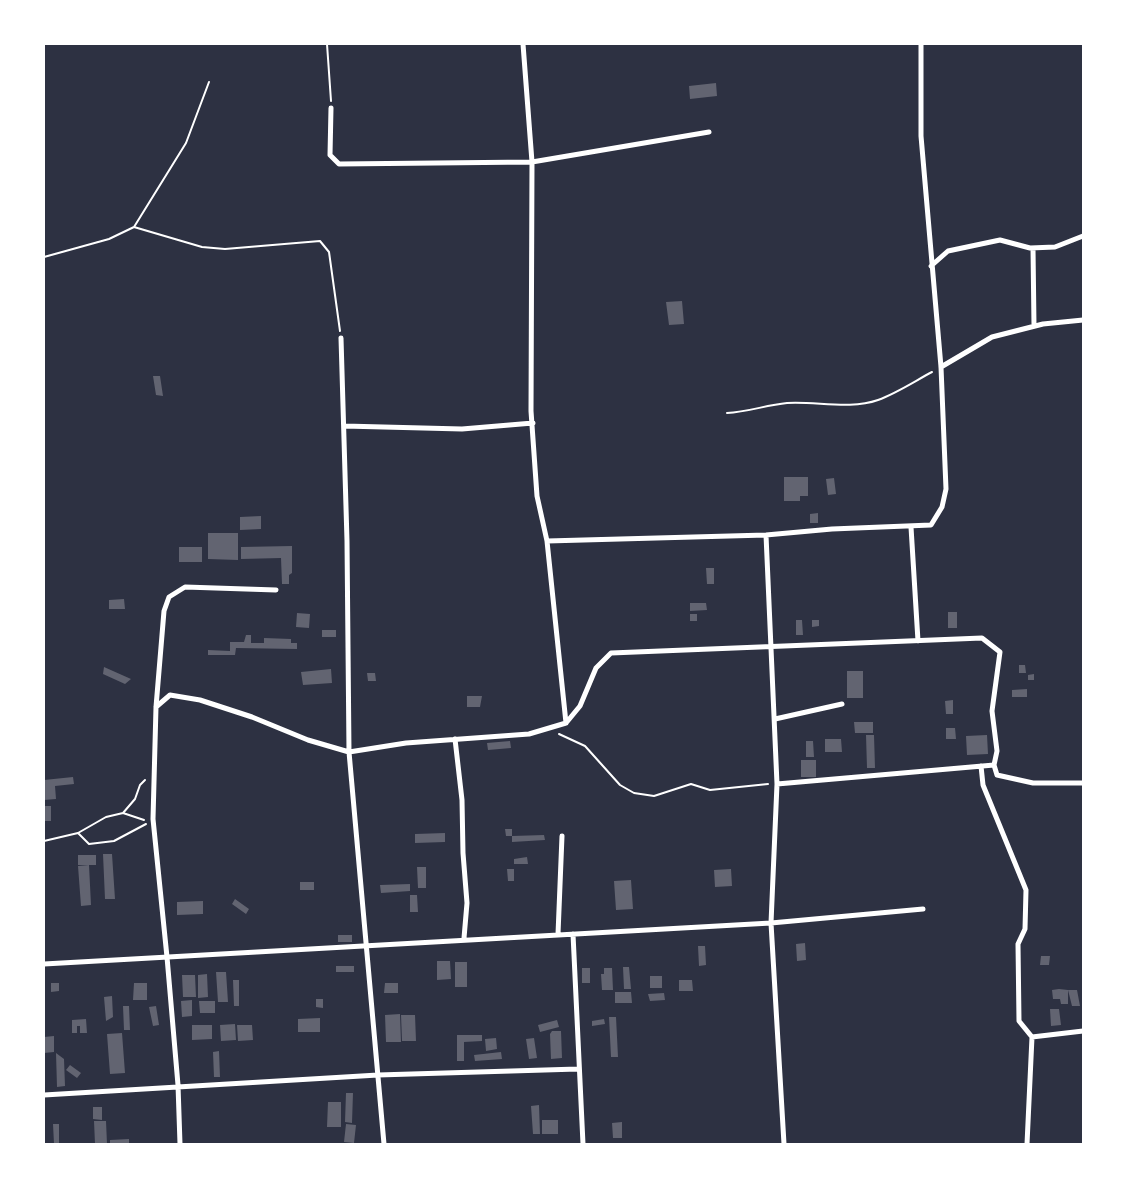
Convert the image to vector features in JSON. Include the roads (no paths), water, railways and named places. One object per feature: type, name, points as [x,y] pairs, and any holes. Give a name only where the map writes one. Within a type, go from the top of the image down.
[{"type":"street","points":[[523,44],[532,162],[533,423],[537,496],[547,542],[566,723]]},
{"type":"street","points":[[547,542],[766,536],[832,529],[932,525],[942,506],[946,489],[941,367],[921,136],[921,44]]},
{"type":"street","points":[[331,108],[330,154],[339,164],[532,162],[709,132]]},
{"type":"street","points":[[931,266],[948,250],[1000,240],[1033,248],[1055,247],[1083,236]]},
{"type":"street","points":[[1033,248],[1034,326]]},
{"type":"street","points":[[941,367],[992,338],[1034,326],[1083,320]]},
{"type":"street","points":[[341,338],[349,752],[384,1144]]},
{"type":"street","points":[[344,426],[462,429],[533,423]]},
{"type":"street","points":[[911,527],[918,641]]},
{"type":"street","points":[[766,536],[778,784],[772,923],[784,1144]]},
{"type":"street","points":[[180,1144],[178,1085],[153,819],[156,707],[164,611],[170,597],[185,587],[276,590]]},
{"type":"street","points":[[156,707],[170,695],[200,700],[252,717],[308,740],[349,752],[406,743],[529,734],[566,723],[580,706],[596,668],[612,652],[982,638],[1000,652],[992,710],[997,751],[994,765],[997,775],[1032,783],[1083,784]]},
{"type":"street","points":[[775,719],[842,704]]},
{"type":"street","points":[[455,740],[462,800],[463,853],[467,903],[464,938]]},
{"type":"street","points":[[778,784],[994,765]]},
{"type":"street","points":[[981,766],[983,786],[1026,890],[1025,929],[1018,944],[1019,1021],[1032,1037],[1027,1144]]},
{"type":"street","points":[[558,934],[562,836]]},
{"type":"street","points":[[44,964],[464,938],[772,923],[923,909]]},
{"type":"street","points":[[573,934],[583,1144]]},
{"type":"street","points":[[1032,1037],[1083,1031]]},
{"type":"street","points":[[44,1095],[178,1085],[378,1074],[578,1068]]}]
